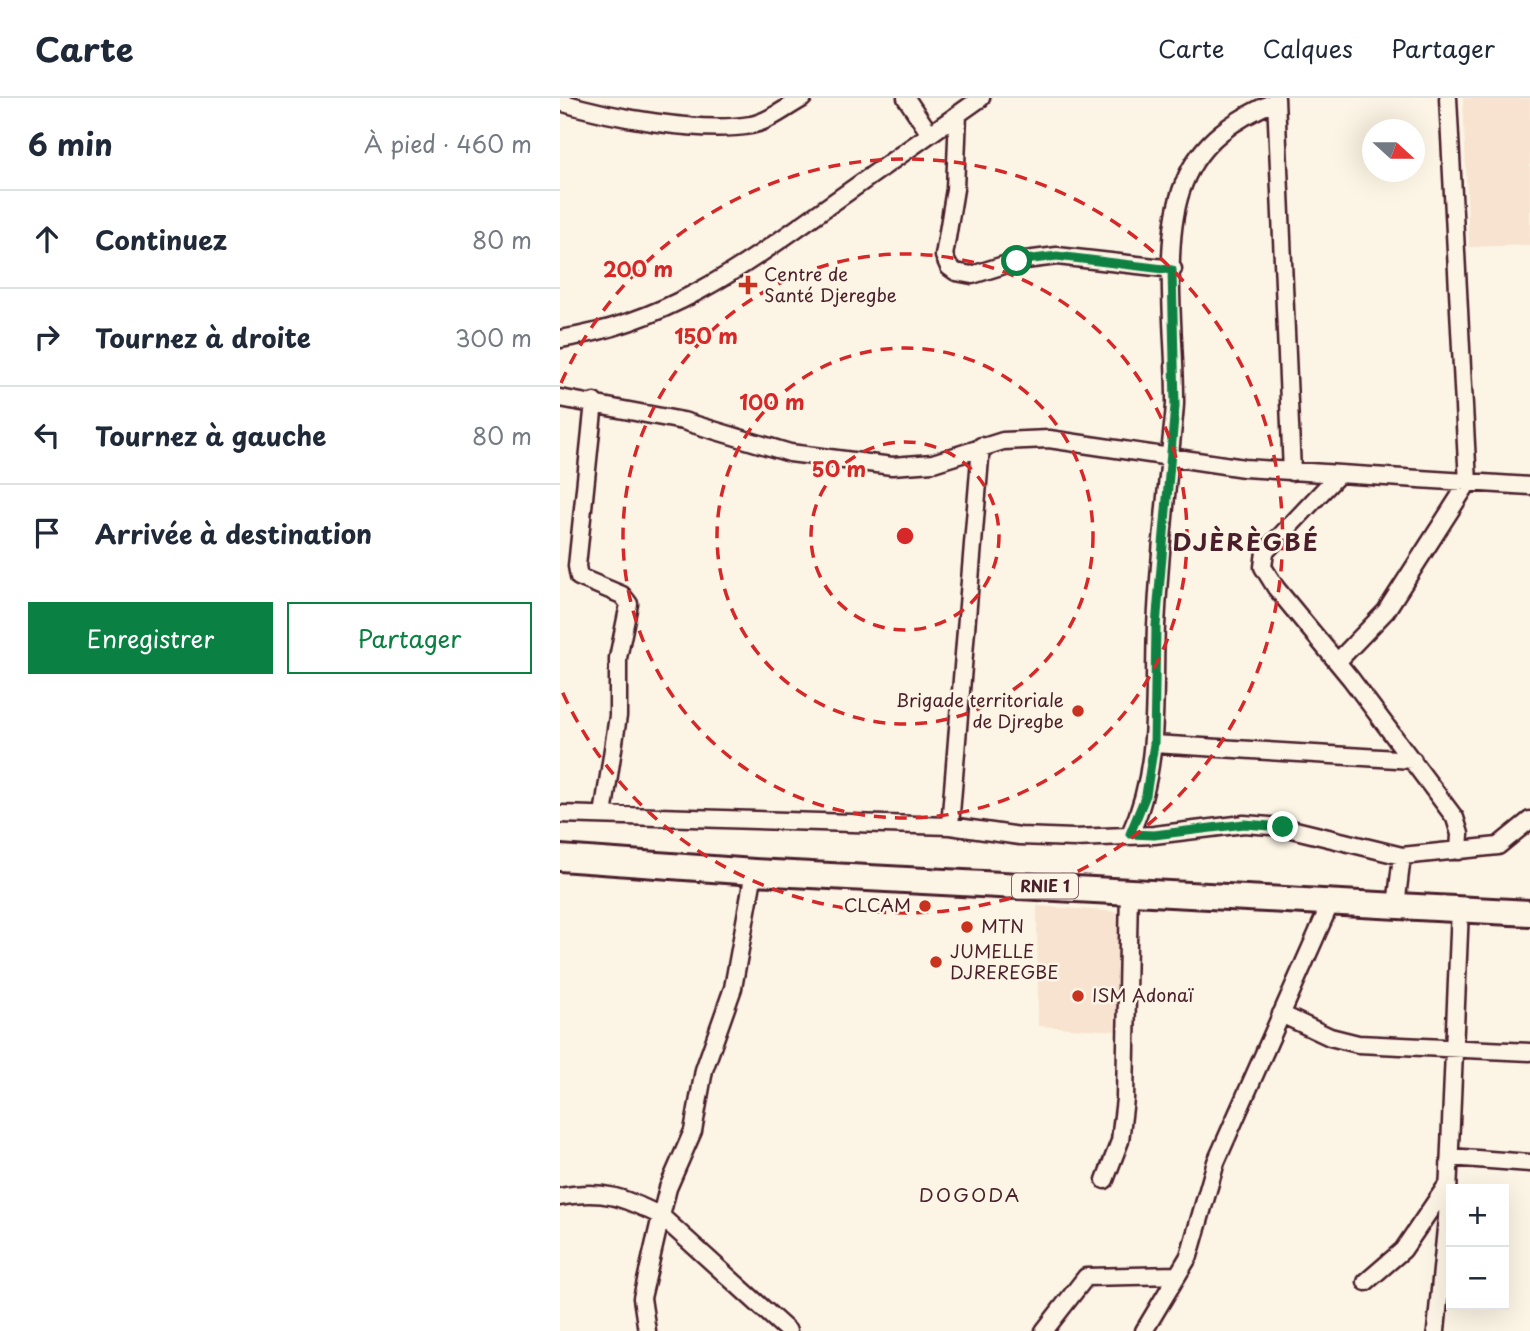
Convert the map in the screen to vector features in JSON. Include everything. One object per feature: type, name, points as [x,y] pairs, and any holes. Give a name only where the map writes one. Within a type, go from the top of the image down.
[{"type":"highway","name":"RNIE 1","points":[[560,858],[754,872],[1530,913]]},
{"type":"street","points":[[560,102],[626,118],[722,127],[763,121],[803,98]]},
{"type":"street","points":[[906,98],[930,134]]},
{"type":"street","points":[[560,340],[591,335],[655,315],[713,286],[981,98]]},
{"type":"street","points":[[1337,662],[1386,611],[1468,482],[1448,98]]},
{"type":"street","points":[[1130,834],[1146,795],[1154,744],[1156,626],[1175,406],[1172,270],[1176,210],[1194,161],[1224,128],[1245,114],[1276,100],[1292,472]]},
{"type":"street","points":[[958,114],[955,190],[944,256],[949,267],[956,272],[972,275],[1017,261],[1057,256],[1172,270]]},
{"type":"street","points":[[560,398],[594,402],[683,421],[747,442],[834,461],[919,465],[981,446],[1015,440],[1049,439],[1292,472],[1530,486]]},
{"type":"street","points":[[594,402],[577,566],[579,577],[622,595],[629,604],[618,658],[618,716],[603,816]]},
{"type":"street","points":[[950,826],[981,446]]},
{"type":"street","points":[[1339,474],[1265,552],[1262,561],[1276,588],[1337,662],[1455,818],[1460,834],[1459,851]]},
{"type":"street","points":[[1154,744],[1413,760]]},
{"type":"street","points":[[560,814],[950,826],[1020,836],[1154,835],[1244,824],[1270,825],[1402,856],[1498,846],[1530,820]]},
{"type":"street","points":[[1396,905],[1402,856]]},
{"type":"street","points":[[647,1331],[642,1298],[667,1188],[693,1131],[704,1070],[733,988],[754,872]]},
{"type":"street","points":[[1105,1180],[1120,1141],[1125,1099],[1129,890]]},
{"type":"street","points":[[1144,1331],[1189,1256],[1216,1162],[1331,902]]},
{"type":"street","points":[[1436,1331],[1449,1183],[1460,909]]},
{"type":"street","points":[[1281,1014],[1330,1037],[1357,1044],[1530,1052]]},
{"type":"street","points":[[1450,1157],[1530,1163]]},
{"type":"street","points":[[1366,1282],[1403,1250],[1449,1183]]},
{"type":"street","points":[[560,1197],[592,1192],[623,1197],[661,1216],[788,1331]]},
{"type":"street","points":[[1044,1331],[1086,1276],[1177,1275]]},
{"type":"shaded area","points":[[1463,98],[1530,98],[1530,245],[1469,247]]},
{"type":"shaded area","name":"ISM Adonaï","points":[[1037,906],[1120,912],[1118,1031],[1038,1026]]},
{"type":"place","name":"Centre de Santé Djeregbe","points":[[748,285]]},
{"type":"place","name":"Brigade territoriale de Djregbe","points":[[1078,711]]},
{"type":"place","name":"CLCAM","points":[[925,906]]},
{"type":"place","name":"MTN","points":[[967,927]]},
{"type":"place","name":"JUMELLE DJREREGBE","points":[[936,962]]},
{"type":"place","name":"ISM Adonaï","points":[[1078,996]]},
{"type":"district","name":"DJÈRÈGBÉ","points":[[1246,543]]},
{"type":"district","name":"DOGODA","points":[[970,1195]]},
{"type":"route","points":[[1017,261],[1057,256],[1172,270],[1175,406],[1156,626],[1154,744],[1146,795],[1130,834],[1168,834],[1196,828],[1244,824],[1283,827]]}]
